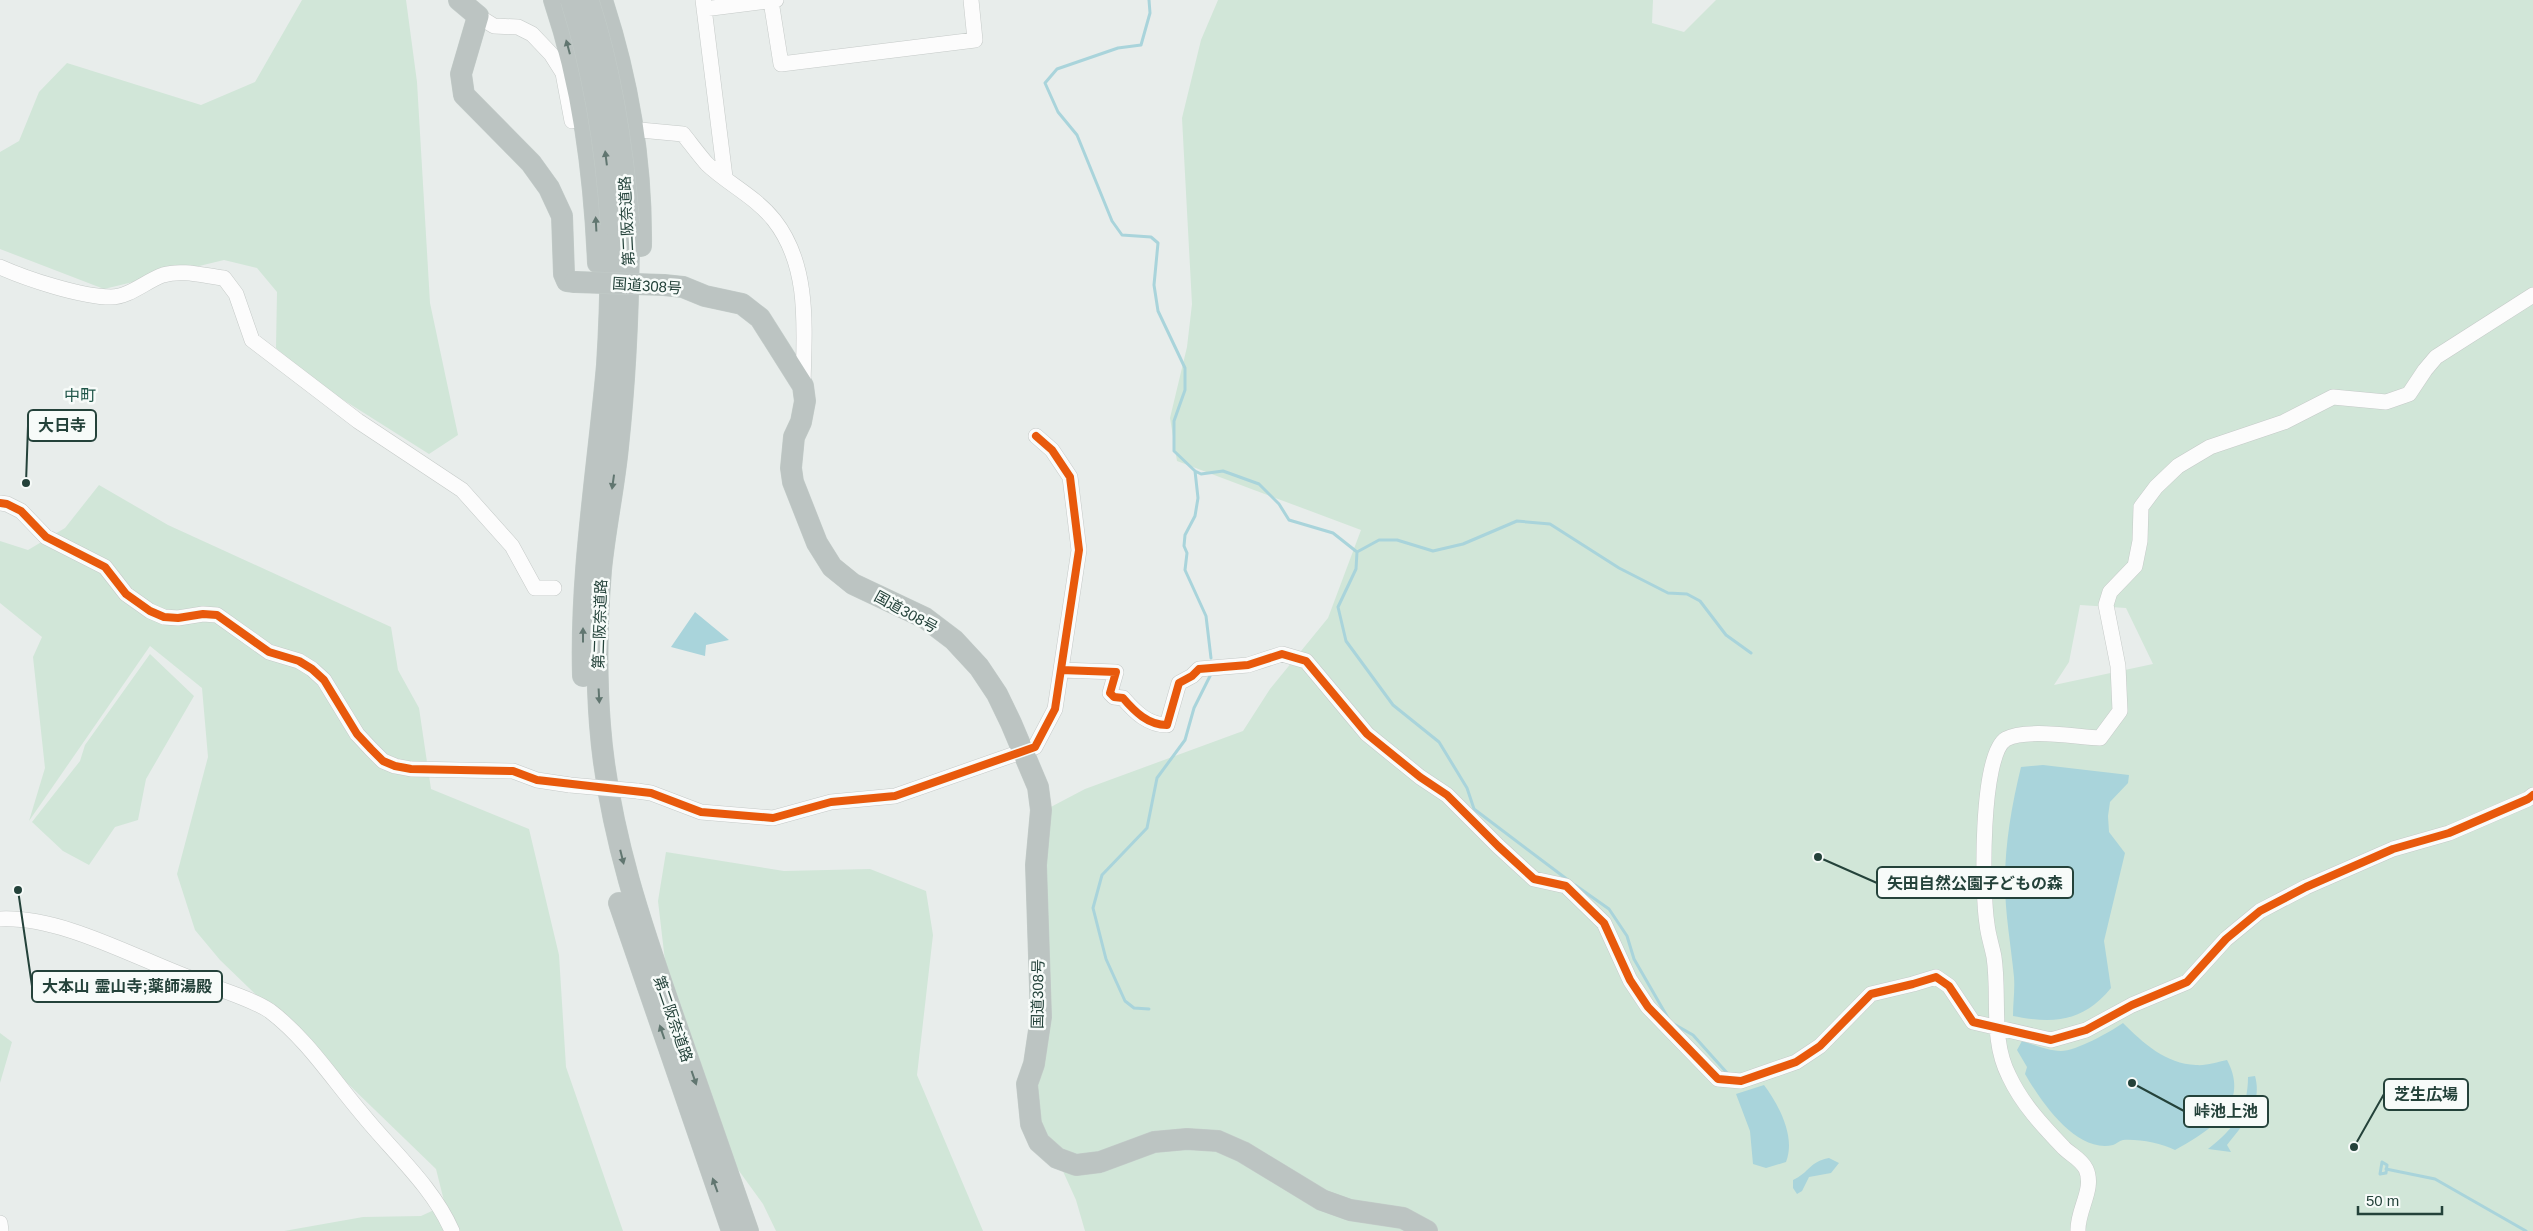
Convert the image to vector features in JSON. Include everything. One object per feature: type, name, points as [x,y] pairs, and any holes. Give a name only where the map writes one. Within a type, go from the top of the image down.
[{"type":"highway","points":[[459,0],[478,16]]},
{"type":"highway","points":[[554,0],[580,96],[594,189],[608,448]]},
{"type":"highway","name":"第二阪奈道路","points":[[571,0],[586,52],[620,224]]},
{"type":"highway","name":"第二阪奈道路","points":[[588,0],[602,48],[617,117],[620,224],[610,302],[608,448],[598,620],[600,725],[606,780],[614,822],[641,924],[748,1231]]},
{"type":"highway","points":[[602,0],[631,114],[642,222],[641,294],[634,352],[608,448]]},
{"type":"highway","name":"国道308号","points":[[478,16],[461,74],[464,95],[530,163],[549,188],[562,216],[564,274],[568,281],[683,287],[705,296],[742,304],[760,318],[803,386],[805,401],[801,422],[794,437],[791,468],[793,482],[817,543],[832,567],[853,584],[925,618],[954,640],[979,667],[997,694],[1038,787],[1041,810],[1036,865],[1041,1017],[1034,1064],[1026,1084],[1031,1124],[1039,1142],[1051,1154],[1065,1162],[1088,1165],[1154,1142],[1187,1139],[1218,1141],[1243,1152],[1322,1200],[1350,1210],[1403,1218],[1427,1231]]},
{"type":"highway","name":"第二阪奈道路","points":[[608,448],[583,618],[585,725],[590,772],[604,842],[627,929],[732,1231]]},
{"type":"street","points":[[725,177],[703,5],[776,0]]},
{"type":"street","points":[[771,1],[781,64],[976,40],[971,0]]},
{"type":"street","points":[[478,16],[494,26],[518,28],[532,34],[551,54],[562,73],[572,121]]},
{"type":"street","points":[[640,130],[684,134],[708,164],[774,220],[790,246],[804,306],[803,386]]},
{"type":"street","points":[[0,267],[83,293],[112,297],[130,291],[163,275],[178,272],[224,278],[236,294],[252,340],[358,421],[462,490],[512,546],[535,588],[554,588]]},
{"type":"street","points":[[2078,1231],[2080,1211],[2088,1189],[2086,1170],[2081,1161],[2069,1154],[2033,1116],[2008,1076],[1997,1043],[1994,957],[1987,923],[1983,865],[1988,785],[1995,752],[2006,740],[2025,734],[2100,738],[2120,711],[2118,666],[2106,605],[2110,592],[2135,566],[2140,541],[2141,507],[2156,487],[2178,466],[2210,447],[2284,422],[2333,397],[2386,402],[2409,394],[2436,357],[2533,294]]},
{"type":"street","points":[[0,503],[7,504],[21,511],[52,541],[105,567],[126,594],[150,611],[164,617],[178,618],[203,614],[217,615],[269,652],[299,661],[312,669],[324,680],[357,734],[383,761],[395,766],[411,769],[512,771],[536,780],[651,793],[701,812],[773,818],[830,802],[895,796],[1035,747],[1055,708],[1079,550],[1070,477],[1052,450],[1036,436]]},
{"type":"street","points":[[1061,670],[1116,672],[1110,693],[1114,697],[1123,698],[1134,710],[1156,725],[1168,724],[1179,683],[1192,676],[1199,669],[1248,665],[1282,654],[1306,661],[1367,734],[1420,777],[1447,794],[1498,846],[1534,879],[1566,886],[1604,923],[1630,980],[1648,1007],[1718,1079],[1741,1081],[1796,1062],[1820,1046],[1871,994],[1936,977],[1949,986],[1973,1022],[2051,1040],[2086,1030],[2132,1005],[2187,982],[2226,939],[2260,911],[2393,849],[2449,833],[2528,799],[2533,795]]},
{"type":"street","points":[[0,919],[14,919],[75,932],[270,1011],[317,1056],[362,1114],[432,1195],[444,1212],[452,1231]]},
{"type":"street","points":[[0,1223],[1,1231]]},
{"type":"green space","points":[[302,0],[406,0],[417,82],[430,303],[458,435],[429,454],[315,382],[276,348],[277,292],[257,268],[224,260],[104,289],[0,249],[0,152],[19,141],[39,92],[67,63],[201,105],[255,82]]},
{"type":"green space","points":[[1218,0],[1653,0],[1652,23],[1684,32],[1716,0],[2533,0],[2533,1231],[1085,1231],[1076,1200],[1038,1116],[1032,951],[1047,809],[1085,789],[1243,731],[1270,689],[1328,618],[1361,530],[1177,461],[1170,418],[1187,347],[1192,304],[1182,118],[1201,40]],"holes":[[[2080,605],[2126,608],[2153,664],[2054,685],[2069,662]]]},
{"type":"green space","points":[[99,485],[168,525],[391,627],[398,670],[419,708],[431,789],[529,829],[559,955],[566,1067],[623,1231],[284,1231],[363,1217],[421,1216],[445,1205],[436,1169],[220,960],[195,930],[177,874],[208,757],[202,688],[150,646],[29,821],[45,768],[33,657],[42,637],[0,603],[0,541],[28,550],[65,528]]},
{"type":"green space","points":[[150,654],[194,696],[146,779],[138,820],[115,827],[89,865],[63,851],[32,822],[80,761],[85,745]]},
{"type":"green space","points":[[666,852],[784,871],[870,869],[926,891],[933,935],[917,1075],[983,1231],[776,1231],[763,1204],[721,1146],[667,978],[658,901]]},
{"type":"green space","points":[[0,1033],[12,1042],[0,1083]]},
{"type":"water","points":[[695,612],[729,640],[706,645],[705,656],[671,647]]},
{"type":"water","points":[[2043,765],[2129,775],[2128,783],[2110,802],[2108,816],[2109,832],[2125,853],[2104,941],[2111,988],[2090,1008],[2067,1018],[2055,1020],[2013,1016],[2014,977],[2005,894],[2008,838],[2021,767]]},
{"type":"water","points":[[2123,1023],[2147,1045],[2175,1061],[2200,1065],[2227,1060],[2233,1076],[2234,1090],[2231,1103],[2214,1125],[2175,1150],[2157,1143],[2136,1140],[2123,1140],[2113,1145],[2099,1146],[2086,1141],[2061,1123],[2040,1097],[2025,1074],[2027,1067],[2017,1050],[2022,1041],[2051,1050],[2067,1050],[2093,1040]]},
{"type":"water","points":[[2255,1076],[2257,1086],[2254,1105],[2245,1122],[2227,1145],[2231,1152],[2208,1149],[2225,1134],[2238,1118],[2245,1099],[2248,1077]]},
{"type":"water","points":[[1764,1085],[1780,1112],[1789,1142],[1786,1162],[1766,1168],[1753,1164],[1750,1131],[1736,1094]]},
{"type":"water","points":[[1829,1158],[1839,1163],[1831,1173],[1809,1177],[1802,1191],[1797,1194],[1793,1188],[1793,1180],[1817,1162]]},
{"type":"waterway","points":[[1149,0],[1150,13],[1141,45],[1118,48],[1057,69],[1045,83],[1058,112],[1077,135],[1112,221],[1122,235],[1151,237],[1158,243],[1154,285],[1158,311],[1185,368],[1185,390],[1174,421],[1174,451],[1195,471],[1201,474],[1223,471],[1259,484],[1279,504],[1289,520],[1333,533],[1357,552],[1356,569],[1338,607],[1346,641],[1393,705],[1439,742],[1467,788],[1474,809],[1568,880]]},
{"type":"waterway","points":[[1195,471],[1198,498],[1195,516],[1185,535],[1184,546],[1187,553],[1185,570],[1206,616],[1211,658]]},
{"type":"waterway","points":[[1357,552],[1379,540],[1397,540],[1433,551],[1463,544],[1517,521],[1550,524],[1619,568],[1668,593],[1687,594],[1700,601],[1726,635],[1751,653]]},
{"type":"waterway","points":[[1149,1009],[1134,1008],[1125,1001],[1106,959],[1093,908],[1102,875],[1147,828],[1157,778],[1185,740],[1194,708],[1212,672]]},
{"type":"waterway","points":[[1575,885],[1609,909],[1627,936],[1634,959],[1668,1018]]},
{"type":"waterway","points":[[1672,1023],[1693,1035],[1728,1074]]},
{"type":"waterway","points":[[2382,1162],[2387,1165],[2386,1173],[2380,1174],[2382,1162]]},
{"type":"waterway","points":[[2386,1169],[2435,1179],[2526,1231]]},
{"type":"cycle path","points":[[0,503],[7,504],[21,511],[46,537],[105,567],[126,594],[150,611],[164,617],[178,618],[203,614],[217,615],[269,652],[299,661],[312,669],[324,680],[357,734],[383,761],[395,766],[411,769],[513,771],[537,780],[651,793],[701,812],[773,818],[831,802],[895,796],[1035,747],[1055,709],[1079,550],[1070,477],[1052,450],[1036,436]]},
{"type":"cycle path","points":[[1061,670],[1116,672],[1110,693],[1114,697],[1123,698],[1137,713],[1148,720],[1167,725],[1179,683],[1192,676],[1199,669],[1248,665],[1282,654],[1306,661],[1367,734],[1420,777],[1447,795],[1534,879],[1566,886],[1604,923],[1630,980],[1648,1007],[1718,1079],[1741,1081],[1796,1062],[1820,1046],[1871,994],[1936,977],[1949,986],[1973,1022],[2051,1040],[2086,1030],[2132,1005],[2187,982],[2226,939],[2260,911],[2306,887],[2393,849],[2449,833],[2528,799],[2533,795]]},
{"type":"place","name":"大日寺","points":[[26,483]]},
{"type":"place","name":"矢田自然公園子どもの森","points":[[1818,857]]},
{"type":"place","name":"大本山 霊山寺;薬師湯殿","points":[[18,890]]},
{"type":"place","name":"峠池上池","points":[[2132,1083]]},
{"type":"place","name":"芝生広場","points":[[2354,1147]]},
{"type":"district","name":"中町","points":[[80,395]]}]
